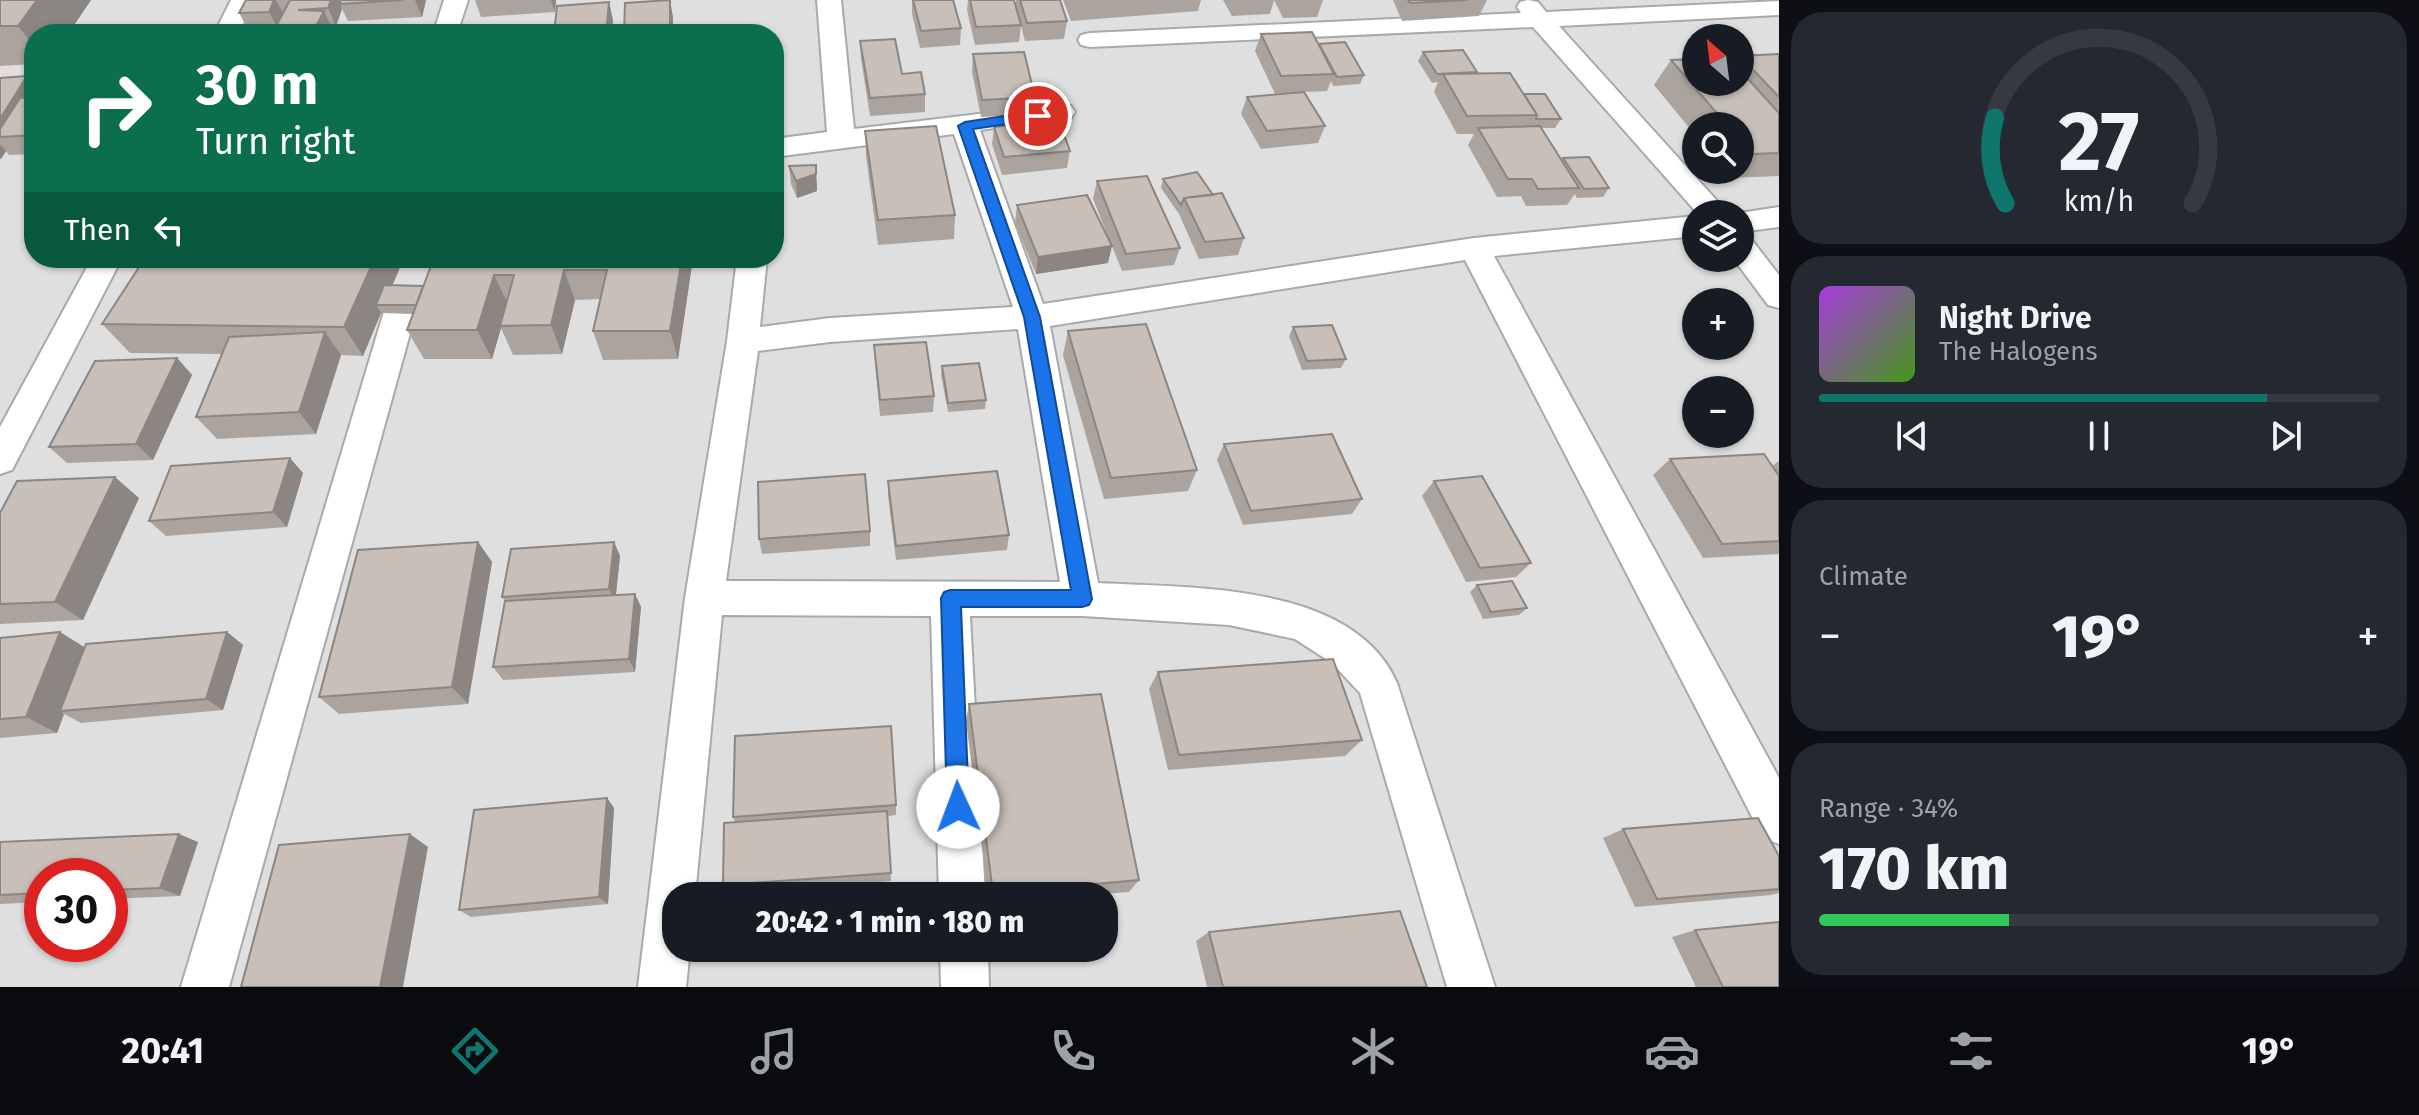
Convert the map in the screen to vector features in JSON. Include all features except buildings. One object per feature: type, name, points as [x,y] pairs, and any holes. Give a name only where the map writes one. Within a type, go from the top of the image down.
[{"type":"street","points":[[231,24],[243,0]]},
{"type":"street","points":[[448,24],[456,0]]},
{"type":"street","points":[[829,0],[841,139]]},
{"type":"street","points":[[1090,40],[1531,9],[1724,5],[1779,8]]},
{"type":"street","points":[[1531,9],[1702,200]]},
{"type":"street","points":[[784,147],[1062,112]]},
{"type":"street","points":[[965,126],[1032,317],[1082,599]]},
{"type":"street","points":[[1754,220],[1779,217]]},
{"type":"street","points":[[743,341],[830,330],[1032,317],[1474,248],[1682,227]]},
{"type":"street","points":[[1474,248],[1779,822]]},
{"type":"street","points":[[1754,264],[1779,297]]},
{"type":"street","points":[[0,460],[102,268]]},
{"type":"street","points":[[662,987],[704,598],[743,341],[751,268]]},
{"type":"street","points":[[205,987],[401,308]]},
{"type":"street","points":[[704,598],[1082,599],[1229,608],[1304,623],[1346,650],[1377,683],[1471,987]]},
{"type":"street","points":[[950,598],[961,882]]},
{"type":"street","points":[[964,962],[965,987]]},
{"type":"shaded area","points":[[0,0],[1779,0],[1779,987],[0,987]]},
{"type":"route","points":[[958,807],[950,598],[1082,599],[1032,317],[965,126],[1038,116]]}]
